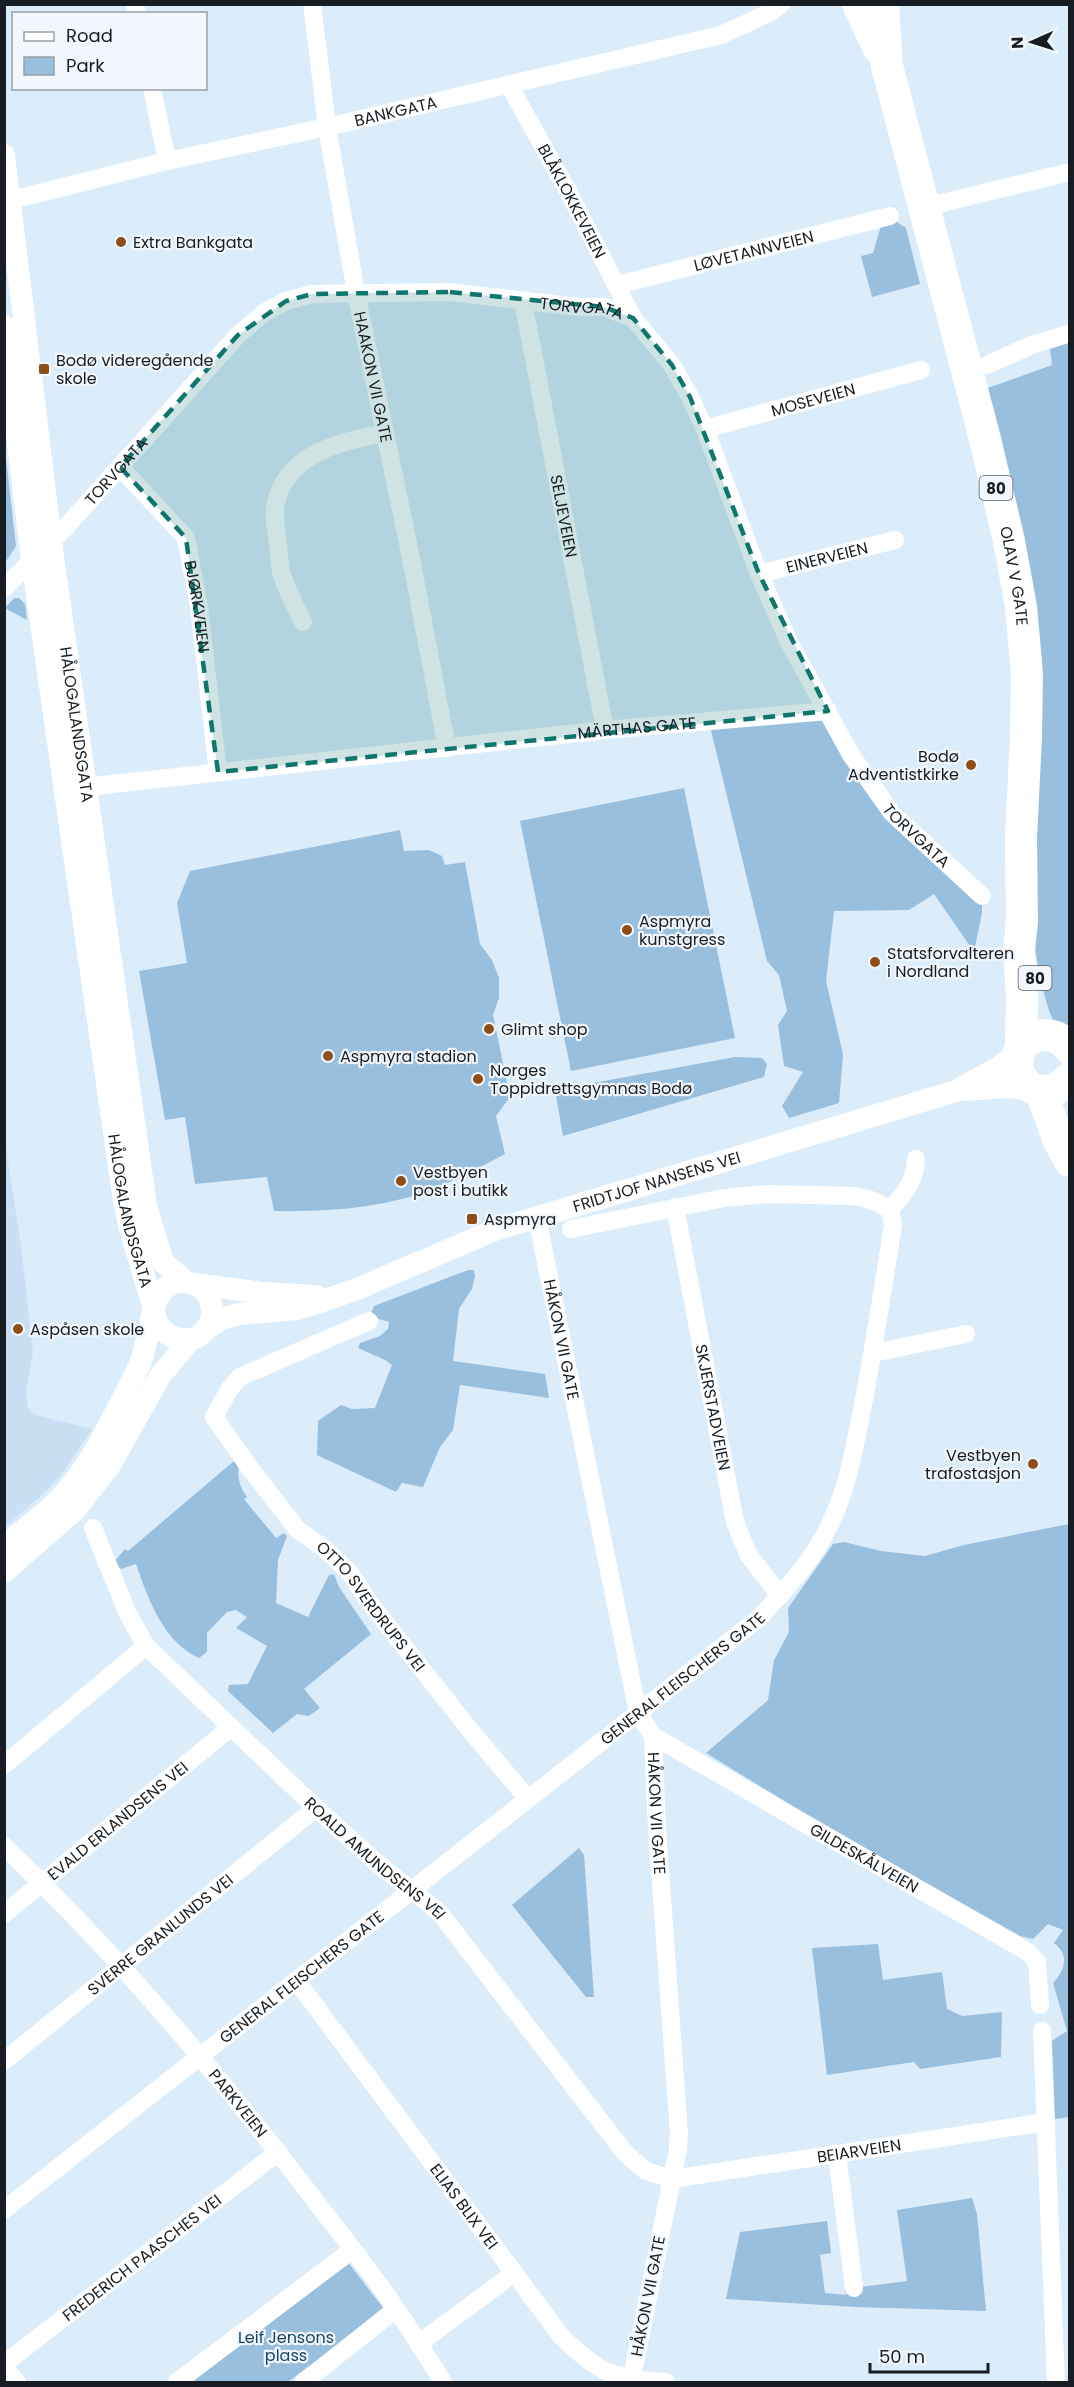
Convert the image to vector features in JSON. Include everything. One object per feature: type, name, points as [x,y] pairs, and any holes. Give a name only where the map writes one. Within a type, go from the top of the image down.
[{"type":"highway","name":"OLAV V GATE","points":[[858,4],[887,66],[985,439],[1009,541],[1021,607],[1027,674],[1021,838],[1022,921],[1019,950],[1022,998],[1017,1068],[1025,1083],[1052,1085]]},
{"type":"highway","name":"OLAV V GATE","points":[[883,4],[887,66]]},
{"type":"highway","name":"OLAV V GATE","points":[[1022,921],[1044,1023],[1060,1042]]},
{"type":"highway","name":"OLAV V GATE","points":[[1020,1050],[1034,1037],[1060,1042]]},
{"type":"highway","name":"OLAV V GATE","points":[[1052,1085],[1070,1113]]},
{"type":"highway","name":"OLAV V GATE","points":[[1052,1085],[1059,1141],[1070,1161]]},
{"type":"street","name":"HAAKON VII GATE","points":[[312,4],[327,127],[356,293],[415,574],[447,748]]},
{"type":"street","name":"BANKGATA","points":[[7,201],[167,161],[327,127],[721,35],[761,17],[781,4]]},
{"type":"street","name":"BLÅKLOKKEVEIEN","points":[[509,85],[569,193],[633,318]]},
{"type":"street","points":[[152,90],[167,161]]},
{"type":"street","name":"HÅLOGALANDSGATA","points":[[4,154],[9,177],[7,201],[51,543],[146,1206],[163,1262],[210,1298],[212,1308],[212,1317],[199,1334],[176,1340],[168,1336],[156,1322],[123,1195],[32,561],[4,326]]},
{"type":"street","points":[[942,203],[1070,172]]},
{"type":"street","name":"LØVETANNVEIEN","points":[[617,285],[890,216]]},
{"type":"street","name":"TORVGATA","points":[[4,588],[51,543],[237,335],[265,312],[286,301],[312,294],[450,292],[523,301],[604,307],[633,318],[672,365],[705,429],[759,574],[789,642],[851,755],[892,813],[982,896]]},
{"type":"street","name":"SELJEVEIEN","points":[[523,301],[605,730]]},
{"type":"street","points":[[987,365],[1032,345],[1070,333]]},
{"type":"street","name":"MOSEVEIEN","points":[[705,429],[921,370]]},
{"type":"street","points":[[303,622],[282,575],[276,533],[276,504],[285,481],[296,466],[316,453],[350,440],[385,433]]},
{"type":"street","name":"BJØRKVEIEN","points":[[120,467],[186,538],[200,607],[218,771]]},
{"type":"street","name":"EINERVEIEN","points":[[759,574],[895,540]]},
{"type":"street","name":"MÄRTHAS GATE","points":[[85,787],[605,730],[828,711]]},
{"type":"street","name":"FRIDTJOF NANSENS VEI","points":[[956,1091],[996,1068],[1020,1050]]},
{"type":"street","name":"FRIDTJOF NANSENS VEI","points":[[199,1334],[228,1317],[246,1312],[297,1309],[357,1289],[495,1230],[956,1091],[1052,1085]]},
{"type":"street","points":[[571,1229],[724,1198],[768,1194],[854,1196],[871,1200],[890,1209],[906,1192],[914,1179],[916,1159]]},
{"type":"street","name":"SKJERSTADVEIEN","points":[[675,1207],[735,1522],[748,1554],[780,1596]]},
{"type":"street","name":"GENERAL FLEISCHERS GATE","points":[[4,2210],[759,1618],[780,1596],[810,1560],[830,1524],[840,1502],[850,1469],[873,1353],[893,1225],[890,1209]]},
{"type":"street","name":"HÅKON VII GATE","points":[[537,1218],[638,1713],[653,1736],[657,1828],[679,2134],[678,2149],[632,2381]]},
{"type":"street","name":"HÅLOGALANDSGATA","points":[[4,1546],[63,1495],[93,1455],[141,1361],[159,1294],[176,1282],[190,1283]]},
{"type":"street","name":"FRIDTJOF NANSENS VEI","points":[[190,1283],[262,1293],[329,1298]]},
{"type":"street","name":"OTTO SVERDRUPS VEI","points":[[369,1321],[240,1377],[230,1388],[214,1417],[297,1529],[325,1549],[350,1573],[369,1602],[528,1799]]},
{"type":"street","points":[[4,1572],[76,1509],[110,1465],[160,1376],[199,1334]]},
{"type":"street","points":[[873,1353],[966,1334]]},
{"type":"street","name":"ROALD AMUNDSENS VEI","points":[[93,1528],[127,1612],[146,1646],[316,1808],[378,1864],[439,1912],[625,2153],[646,2171],[672,2179]]},
{"type":"street","points":[[4,1765],[146,1646]]},
{"type":"street","name":"EVALD ERLANDSENS VEI","points":[[4,1914],[230,1728]]},
{"type":"street","name":"GILDESKÅLVEIEN","points":[[653,1736],[1028,1953],[1037,1962],[1040,2005]]},
{"type":"street","name":"SVERRE GRANLUNDS VEI","points":[[4,2061],[316,1808]]},
{"type":"street","name":"PARKVEIEN","points":[[4,1846],[43,1882],[122,1966],[278,2152],[396,2309],[443,2382]]},
{"type":"street","name":"ELIAS BLIX VEI","points":[[296,1980],[561,2336],[600,2369],[632,2381],[666,2382]]},
{"type":"street","points":[[1041,2031],[1056,2382]]},
{"type":"street","name":"BEIARVEIEN","points":[[672,2179],[1046,2122]]},
{"type":"street","name":"FREDERICH PAASCHES VEI","points":[[4,2366],[278,2152]]},
{"type":"street","points":[[837,2154],[854,2288]]},
{"type":"street","points":[[177,2382],[352,2250]]},
{"type":"street","points":[[418,2344],[513,2274]]},
{"type":"street","points":[[304,2382],[396,2309]]},
{"type":"street","points":[[4,2366],[17,2382]]},
{"type":"highlighted area","points":[[450,292],[604,307],[633,318],[672,365],[690,397],[759,574],[828,711],[218,772],[186,538],[120,467],[238,335],[286,301],[312,294]]},
{"type":"shaded area","name":"Aspåsen skole","points":[[4,1134],[21,1246],[33,1352],[26,1390],[28,1408],[35,1415],[92,1429],[61,1475],[5,1527]]},
{"type":"green space","points":[[897,222],[906,228],[920,284],[872,297],[861,256],[873,253],[881,226]]},
{"type":"green space","points":[[1069,343],[1069,1033],[1053,1021],[1043,989],[1035,948],[1035,677],[985,389],[1052,365],[1050,349]]},
{"type":"green space","points":[[4,441],[16,546],[5,563],[4,563]]},
{"type":"green space","points":[[14,598],[19,598],[25,604],[27,620],[5,608]]},
{"type":"green space","points":[[828,711],[851,755],[982,896],[982,913],[974,952],[934,894],[909,910],[834,911],[826,981],[843,1054],[839,1103],[789,1118],[782,1106],[803,1072],[784,1066],[778,1025],[787,1011],[779,975],[767,961],[709,722]]},
{"type":"green space","name":"Aspmyra kunstgress","points":[[684,788],[735,1038],[571,1071],[520,821]]},
{"type":"green space","name":"Aspmyra stadion","points":[[400,830],[404,851],[429,850],[442,856],[445,865],[465,862],[480,944],[492,960],[499,978],[499,998],[493,1015],[510,1097],[496,1116],[505,1154],[459,1178],[423,1193],[360,1207],[317,1211],[274,1211],[267,1177],[195,1184],[185,1117],[165,1120],[139,971],[187,963],[177,903],[190,871]]},
{"type":"green space","points":[[735,1057],[762,1058],[767,1064],[764,1077],[563,1136],[555,1090]]},
{"type":"green space","points":[[468,1270],[474,1270],[475,1276],[472,1289],[459,1309],[453,1361],[545,1374],[549,1398],[460,1385],[453,1430],[440,1447],[423,1487],[402,1483],[396,1492],[317,1455],[318,1421],[341,1405],[352,1409],[375,1408],[392,1365],[358,1348],[360,1343],[380,1336],[388,1329],[389,1322],[373,1317],[371,1313],[374,1306]]},
{"type":"green space","points":[[234,1461],[238,1462],[240,1484],[247,1497],[244,1499],[276,1538],[284,1533],[287,1536],[278,1560],[276,1603],[308,1617],[329,1575],[334,1574],[339,1587],[371,1634],[304,1689],[320,1708],[309,1716],[297,1714],[273,1733],[228,1691],[229,1685],[248,1684],[267,1646],[236,1628],[247,1617],[236,1610],[227,1612],[207,1633],[207,1652],[199,1658],[186,1651],[166,1630],[158,1618],[136,1564],[121,1569],[114,1562],[125,1549],[128,1551]]},
{"type":"green space","points":[[1069,1524],[1069,2117],[1055,2119],[1052,2041],[1067,2031],[1053,1983],[1063,1968],[1064,1958],[1054,1943],[1063,1930],[1048,1924],[1033,1939],[1020,1936],[825,1826],[706,1753],[768,1700],[774,1660],[789,1632],[788,1608],[833,1544],[844,1542],[881,1551],[925,1556],[964,1545]]},
{"type":"green space","points":[[579,1848],[584,1855],[594,1997],[586,1997],[512,1905]]},
{"type":"green space","points":[[878,1944],[883,1980],[942,1972],[947,2009],[962,2016],[1002,2012],[1001,2057],[920,2069],[914,2062],[827,2075],[812,1948]]},
{"type":"green space","points":[[972,2198],[977,2214],[986,2311],[856,2307],[726,2299],[740,2232],[827,2221],[831,2253],[820,2255],[825,2293],[846,2295],[845,2289],[907,2281],[897,2210]]},
{"type":"green space","name":"Leif Jensons plass","points":[[347,2261],[384,2309],[288,2382],[188,2382]]},
{"type":"place","name":"Extra Bankgata","points":[[121,242]]},
{"type":"place","name":"Bodø videregående skole","points":[[44,369]]},
{"type":"place","name":"Bodø Adventistkirke","points":[[971,765]]},
{"type":"place","name":"Aspmyra kunstgress","points":[[627,930]]},
{"type":"place","name":"Statsforvalteren i Nordland","points":[[875,962]]},
{"type":"place","name":"Glimt shop","points":[[489,1029]]},
{"type":"place","name":"Aspmyra stadion","points":[[328,1056]]},
{"type":"place","name":"Norges Toppidrettsgymnas Bodø","points":[[478,1079]]},
{"type":"place","name":"Vestbyen post i butikk","points":[[401,1181]]},
{"type":"place","name":"Aspmyra","points":[[472,1219]]},
{"type":"place","name":"Aspåsen skole","points":[[18,1329]]},
{"type":"place","name":"Vestbyen trafostasjon","points":[[1033,1464]]}]
